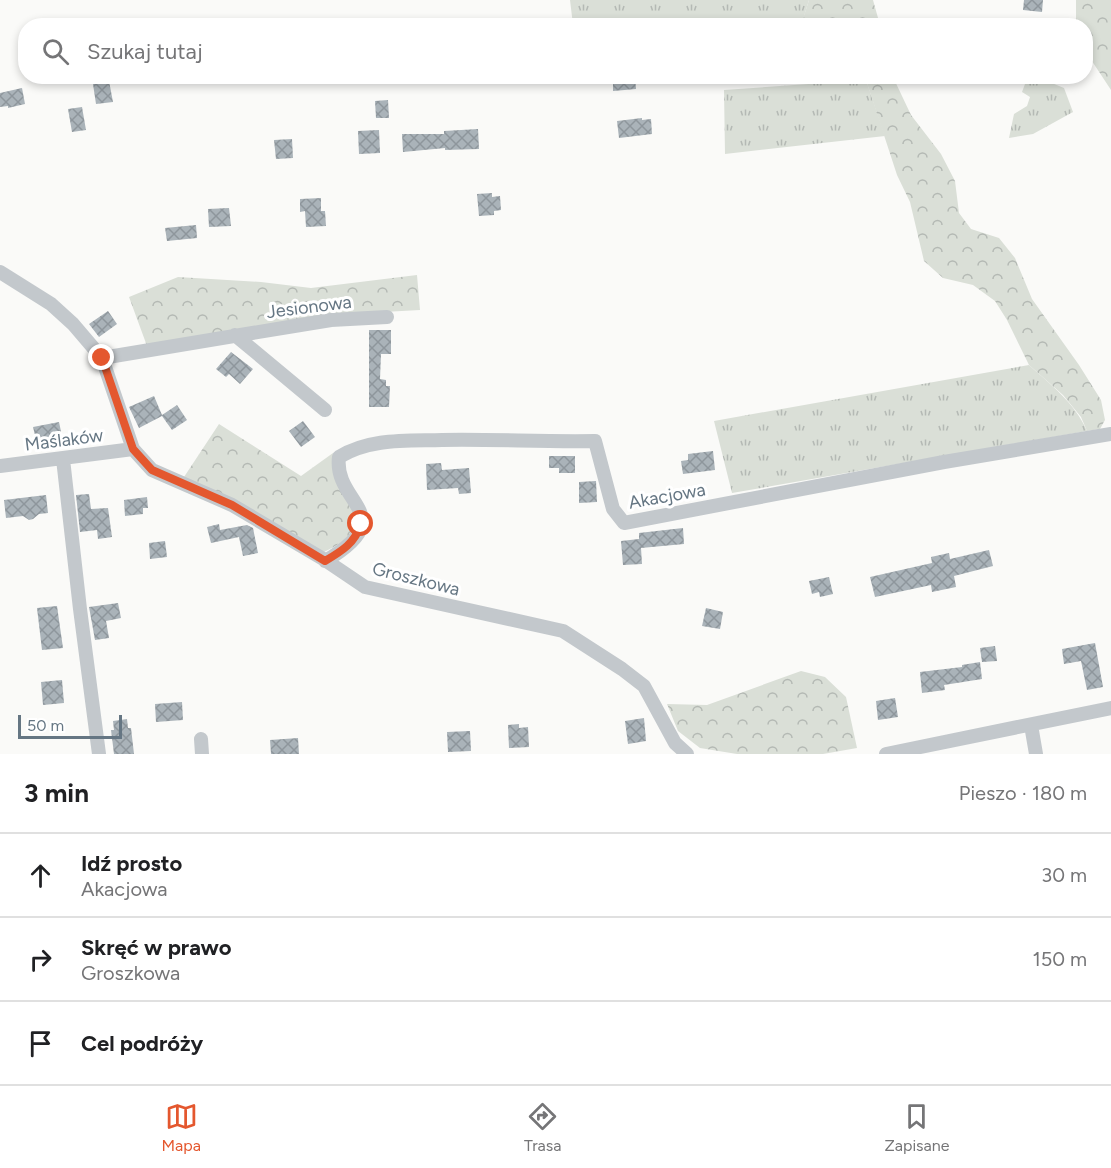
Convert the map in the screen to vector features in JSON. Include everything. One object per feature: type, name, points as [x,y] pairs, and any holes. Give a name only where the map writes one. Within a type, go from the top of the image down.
[{"type":"street","name":"Groszkowa","points":[[0,272],[51,304],[73,324],[102,358],[133,449],[152,470],[232,505],[365,587],[563,631],[644,686],[675,743],[687,754]]},
{"type":"street","name":"Jesionowa","points":[[102,358],[331,320],[387,317]]},
{"type":"street","points":[[236,334],[325,410]]},
{"type":"street","name":"Akacjowa","points":[[325,561],[354,540],[362,520],[356,502],[340,478],[337,468],[339,457],[350,450],[373,443],[480,440],[595,441],[613,509],[624,523],[944,462],[1111,434]]},
{"type":"street","name":"Maślaków","points":[[0,466],[133,449]]},
{"type":"street","points":[[63,459],[99,754]]},
{"type":"street","points":[[886,754],[1111,708]]},
{"type":"street","points":[[1031,725],[1036,754]]},
{"type":"street","points":[[201,739],[202,754]]},
{"type":"green space","points":[[570,0],[809,0],[803,18],[572,18]]},
{"type":"green space","points":[[809,0],[873,0],[878,18],[803,18]]},
{"type":"green space","points":[[1076,0],[1111,0],[1111,90],[1093,63],[1093,18],[1076,18]]},
{"type":"green space","points":[[809,84],[867,84],[885,136],[725,154],[724,90]]},
{"type":"green space","points":[[867,84],[896,84],[911,115],[941,154],[955,181],[959,213],[971,229],[999,238],[1015,258],[1032,299],[1101,400],[1105,420],[1100,429],[1087,431],[1081,417],[1063,395],[1029,365],[995,301],[973,285],[943,278],[924,261],[910,202],[897,175]]},
{"type":"green space","points":[[1025,84],[1054,84],[1064,88],[1073,112],[1033,134],[1009,138],[1014,114],[1027,106],[1030,97],[1022,92]]},
{"type":"green space","points":[[417,275],[420,310],[329,315],[147,346],[129,297],[178,277],[261,282],[311,288]]},
{"type":"green space","points":[[1029,365],[1069,403],[1087,431],[732,493],[714,421]]},
{"type":"green space","points":[[219,424],[301,476],[333,453],[333,472],[358,521],[352,532],[340,543],[324,552],[184,477]]},
{"type":"green space","points":[[801,671],[825,677],[846,697],[857,748],[823,754],[737,754],[700,748],[678,731],[667,704],[707,705]]},
{"type":"building","points":[[1024,0],[1043,0],[1042,12],[1023,10]]},
{"type":"building","points":[[93,84],[110,84],[113,102],[96,104]]},
{"type":"building","points":[[613,84],[636,84],[636,89],[613,91]]},
{"type":"building","points":[[22,88],[25,104],[8,108],[8,106],[0,107],[0,93]]},
{"type":"building","points":[[388,100],[389,118],[376,118],[375,101]]},
{"type":"building","points":[[82,107],[86,130],[72,132],[68,109]]},
{"type":"building","points":[[642,118],[642,120],[651,119],[652,134],[619,138],[617,121]]},
{"type":"building","points":[[478,129],[479,149],[445,150],[445,148],[403,152],[402,134],[444,134],[444,131]]},
{"type":"building","points":[[379,130],[380,153],[359,154],[358,131]]},
{"type":"building","points":[[292,139],[293,158],[276,159],[274,140]]},
{"type":"building","points":[[492,193],[492,197],[500,196],[501,210],[494,211],[494,215],[479,216],[477,194]]},
{"type":"building","points":[[321,198],[321,211],[325,211],[326,226],[306,227],[305,211],[300,212],[300,199]]},
{"type":"building","points":[[229,208],[231,226],[209,227],[208,209]]},
{"type":"building","points":[[196,225],[197,238],[167,241],[165,228]]},
{"type":"building","points":[[108,311],[117,324],[99,337],[89,324]]},
{"type":"building","points":[[369,330],[391,330],[391,354],[381,354],[380,379],[386,380],[386,386],[390,386],[389,407],[369,407]]},
{"type":"building","points":[[231,352],[253,369],[240,384],[229,374],[226,377],[216,369]]},
{"type":"building","points":[[154,396],[162,415],[177,405],[187,420],[172,430],[162,416],[139,428],[129,407]]},
{"type":"building","points":[[303,421],[315,437],[301,447],[289,431]]},
{"type":"building","points":[[59,422],[63,441],[42,445],[41,438],[36,439],[33,427]]},
{"type":"building","points":[[713,451],[715,470],[683,474],[681,461],[688,460],[688,454]]},
{"type":"building","points":[[549,456],[575,456],[575,473],[559,473],[559,468],[549,468]]},
{"type":"building","points":[[441,463],[442,470],[469,468],[471,493],[459,494],[458,488],[427,490],[426,464]]},
{"type":"building","points":[[596,481],[597,502],[579,503],[579,482]]},
{"type":"building","points":[[89,494],[91,509],[108,508],[112,537],[98,539],[97,530],[80,532],[76,495]]},
{"type":"building","points":[[46,495],[48,513],[39,514],[29,520],[23,516],[6,518],[4,500]]},
{"type":"building","points":[[147,497],[148,508],[143,508],[143,514],[125,516],[124,500]]},
{"type":"building","points":[[219,524],[220,530],[247,525],[253,528],[258,553],[243,556],[239,537],[211,543],[207,527]]},
{"type":"building","points":[[683,528],[684,544],[641,548],[642,564],[623,565],[621,541],[639,539],[639,533]]},
{"type":"building","points":[[165,541],[167,557],[150,559],[149,543]]},
{"type":"building","points":[[989,550],[993,566],[954,576],[956,587],[932,592],[931,585],[875,597],[870,577],[932,563],[931,557],[949,553],[950,559]]},
{"type":"building","points":[[829,577],[833,594],[820,597],[819,592],[812,594],[809,581]]},
{"type":"building","points":[[118,603],[121,618],[106,621],[109,638],[95,640],[89,607]]},
{"type":"building","points":[[57,606],[63,648],[42,650],[37,608]]},
{"type":"building","points":[[706,608],[723,612],[720,629],[702,626]]},
{"type":"building","points":[[1095,643],[1103,687],[1087,690],[1081,661],[1064,664],[1062,649]]},
{"type":"building","points":[[995,646],[997,661],[982,662],[980,648]]},
{"type":"building","points":[[980,662],[982,679],[944,685],[945,690],[922,693],[920,672],[962,667],[962,665]]},
{"type":"building","points":[[62,680],[64,703],[43,705],[41,682]]},
{"type":"building","points":[[895,698],[898,717],[878,720],[876,701]]},
{"type":"building","points":[[182,702],[183,720],[156,722],[155,704]]},
{"type":"building","points":[[644,718],[646,741],[628,744],[625,721]]},
{"type":"building","points":[[127,719],[128,728],[131,728],[134,754],[114,754],[111,730],[114,730],[113,721]]},
{"type":"building","points":[[519,724],[519,728],[528,727],[529,747],[509,748],[508,725]]},
{"type":"building","points":[[470,731],[471,751],[448,752],[447,732]]},
{"type":"building","points":[[298,738],[299,754],[271,754],[270,740]]},
{"type":"route","points":[[102,358],[133,449],[152,470],[232,505],[325,561],[354,540],[361,524]]}]
